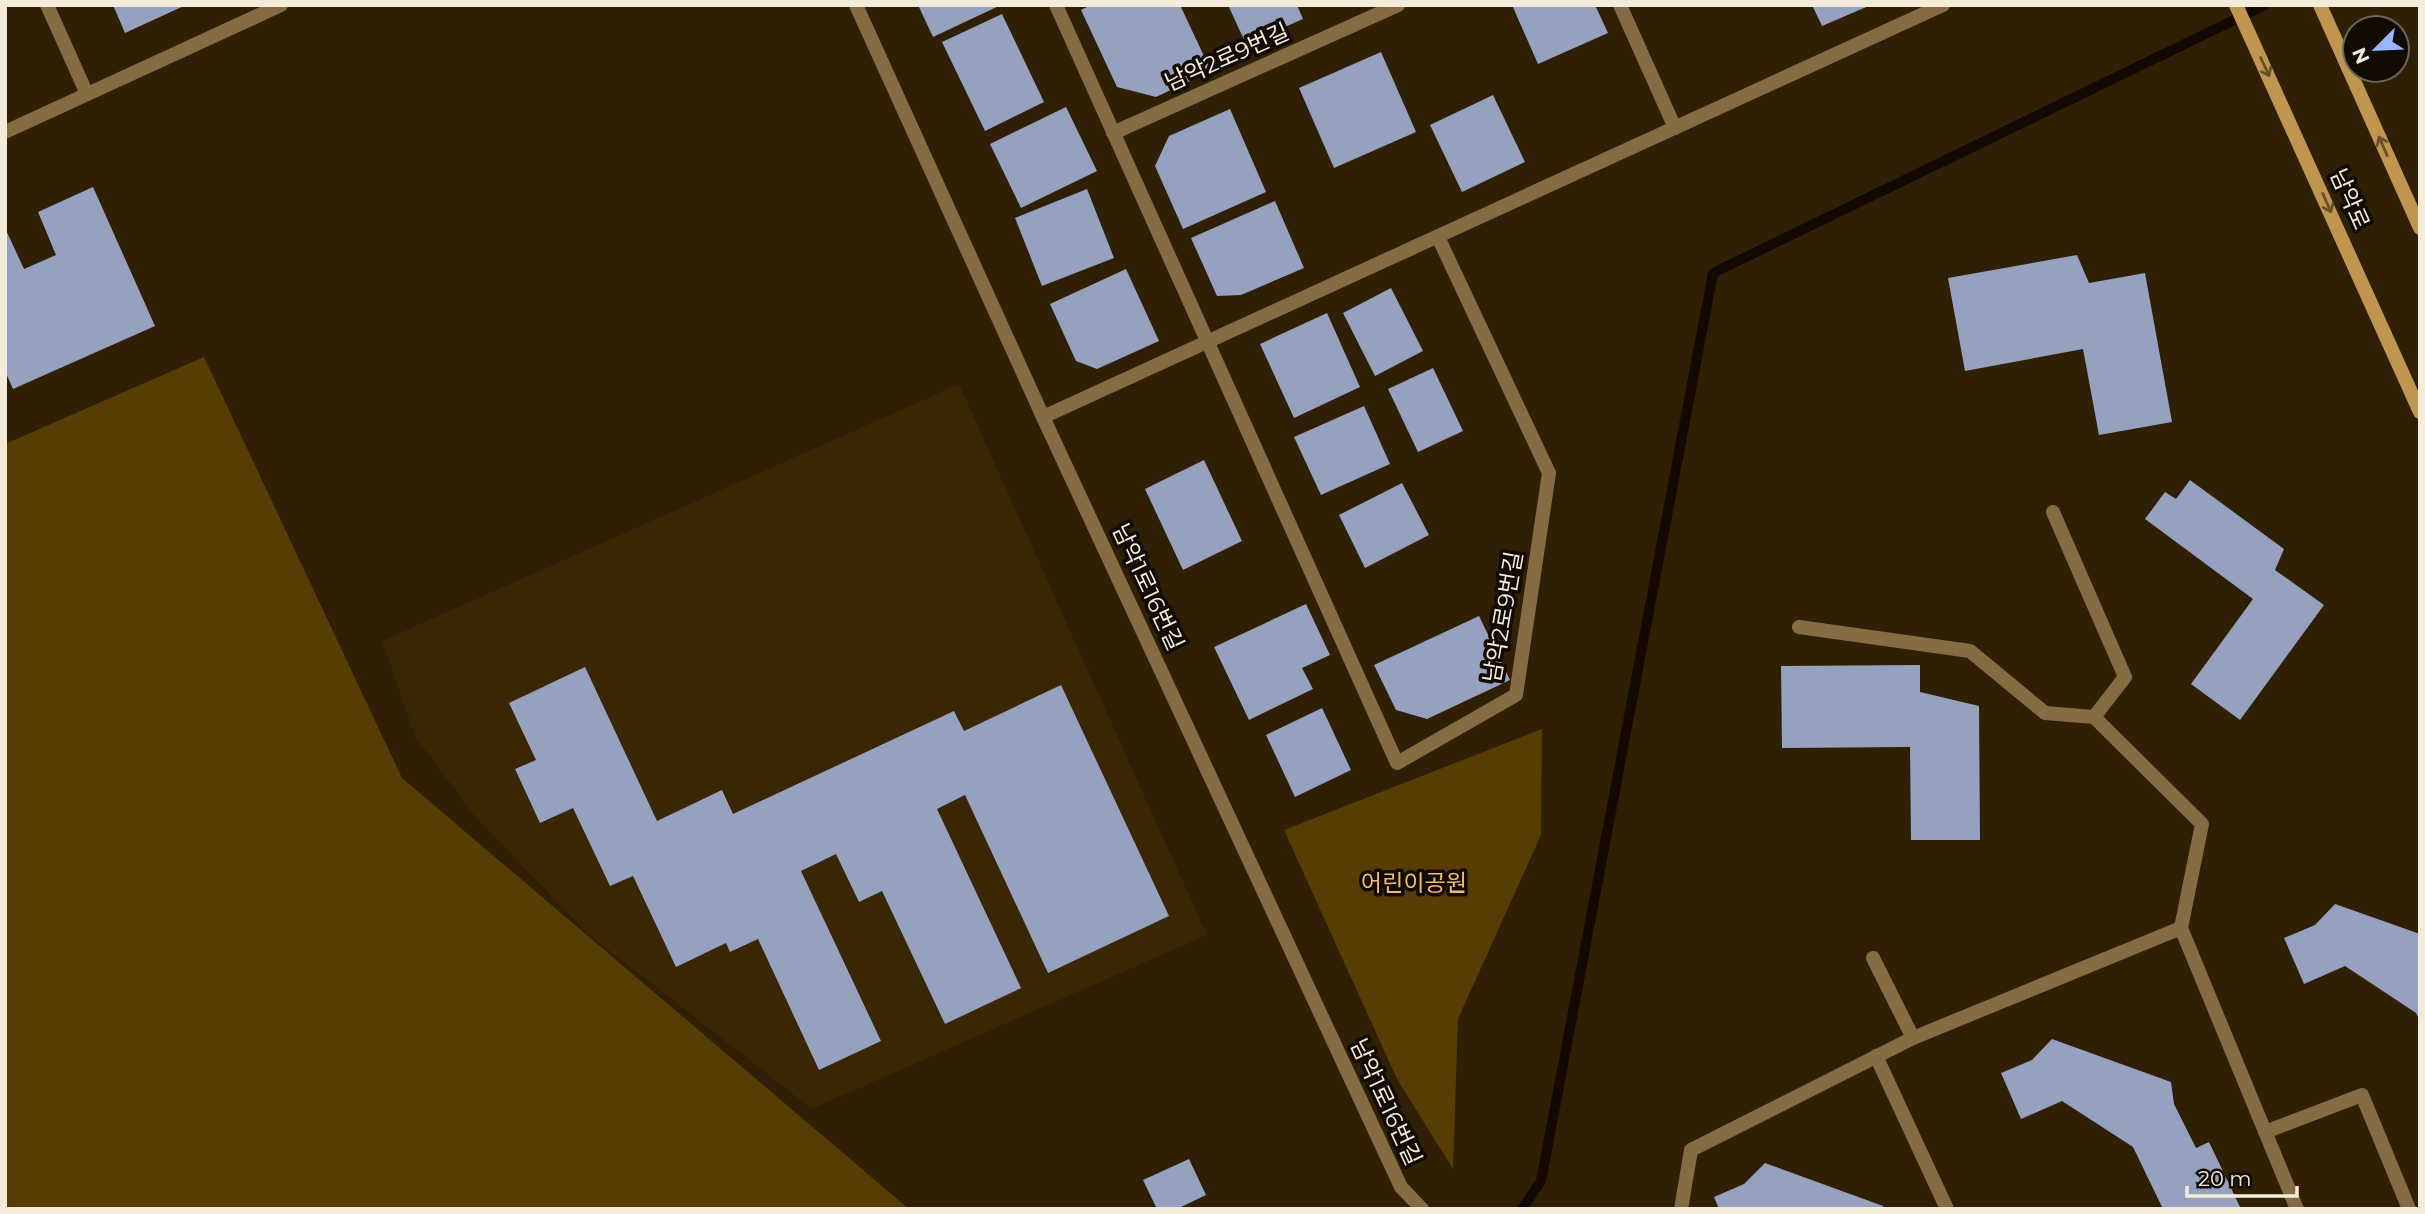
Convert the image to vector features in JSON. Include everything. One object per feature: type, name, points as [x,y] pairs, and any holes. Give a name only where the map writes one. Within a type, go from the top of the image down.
[{"type":"street","points":[[47,5],[88,93]]},
{"type":"street","points":[[5,132],[281,5]]},
{"type":"street","name":"남악1로16번길","points":[[856,5],[1043,417],[1401,1187],[1422,1209]]},
{"type":"street","name":"남악2로9번길","points":[[1056,5],[1397,763],[1516,695],[1549,473],[1438,237]]},
{"type":"street","name":"남악2로9번길","points":[[1113,133],[1398,5]]},
{"type":"street","points":[[1620,5],[1675,128]]},
{"type":"street","points":[[1043,417],[1944,5]]},
{"type":"street","name":"남악로","points":[[2236,5],[2420,412]]},
{"type":"street","points":[[2320,5],[2420,228]]},
{"type":"street","points":[[2053,512],[2125,677],[2094,717]]},
{"type":"street","points":[[1800,627],[1970,651],[2045,713],[2094,717],[2202,824],[2181,928],[2297,1209]]},
{"type":"street","points":[[1681,1209],[1691,1150],[1913,1038],[2181,928]]},
{"type":"street","points":[[1873,958],[1913,1038]]},
{"type":"street","points":[[1876,1056],[1947,1209]]},
{"type":"street","points":[[2265,1132],[2362,1095],[2409,1209]]},
{"type":"shaded area","points":[[959,384],[1207,935],[812,1109],[587,933],[477,819],[416,738],[382,641]]},
{"type":"green space","points":[[204,357],[402,778],[909,1209],[5,1209],[5,444]]},
{"type":"green space","name":"어린이공원","points":[[1542,729],[1541,835],[1458,1019],[1453,1169],[1397,1079],[1284,830]]},
{"type":"building","points":[[113,5],[186,5],[125,33]]},
{"type":"building","points":[[918,5],[1001,5],[933,37]]},
{"type":"building","points":[[1091,5],[1180,5],[1211,71],[1156,97],[1117,87],[1081,10]]},
{"type":"building","points":[[1228,5],[1297,5],[1303,19],[1246,44]]},
{"type":"building","points":[[1512,5],[1595,5],[1608,33],[1538,64]]},
{"type":"building","points":[[1812,5],[1871,5],[1822,26]]},
{"type":"building","points":[[1002,14],[1044,102],[985,131],[942,42]]},
{"type":"building","points":[[1381,52],[1416,132],[1334,168],[1299,88]]},
{"type":"building","points":[[1493,95],[1525,162],[1462,192],[1430,125]]},
{"type":"building","points":[[1066,107],[1097,171],[1021,208],[990,144]]},
{"type":"building","points":[[1230,109],[1266,192],[1183,229],[1155,166],[1169,136]]},
{"type":"building","points":[[93,187],[155,326],[13,389],[5,371],[5,228],[24,269],[56,255],[38,212]]},
{"type":"building","points":[[1087,189],[1114,258],[1042,286],[1015,218]]},
{"type":"building","points":[[1275,201],[1304,268],[1241,295],[1217,296],[1191,238]]},
{"type":"building","points":[[2077,255],[2089,283],[2145,273],[2172,422],[2099,435],[2083,349],[1965,371],[1948,278]]},
{"type":"building","points":[[1126,269],[1159,341],[1097,369],[1076,361],[1050,304]]},
{"type":"building","points":[[1391,288],[1423,351],[1375,376],[1343,313]]},
{"type":"building","points":[[1327,313],[1360,387],[1294,418],[1260,344]]},
{"type":"building","points":[[1433,368],[1463,431],[1418,452],[1388,389]]},
{"type":"building","points":[[1364,406],[1390,464],[1321,495],[1294,437]]},
{"type":"building","points":[[1204,460],[1242,541],[1183,570],[1145,489]]},
{"type":"building","points":[[2190,480],[2284,549],[2275,570],[2324,605],[2240,720],[2191,684],[2253,599],[2145,519],[2165,492],[2176,499]]},
{"type":"building","points":[[1402,483],[1429,535],[1365,568],[1339,515]]},
{"type":"building","points":[[1306,604],[1330,655],[1302,668],[1313,689],[1249,720],[1214,647]]},
{"type":"building","points":[[1479,616],[1510,680],[1427,719],[1396,710],[1374,665]]},
{"type":"building","points":[[1920,665],[1920,692],[1979,706],[1980,840],[1911,840],[1910,747],[1782,748],[1781,666]]},
{"type":"building","points":[[585,667],[657,821],[722,790],[733,814],[954,711],[964,731],[1061,685],[1169,916],[1048,973],[965,795],[937,809],[1021,988],[945,1024],[882,891],[859,902],[836,854],[801,871],[881,1041],[819,1070],[758,939],[730,952],[726,943],[676,967],[633,876],[610,886],[573,808],[540,823],[515,769],[536,760],[509,703]]},
{"type":"building","points":[[1322,708],[1351,770],[1295,797],[1266,735]]},
{"type":"building","points":[[2335,904],[2420,934],[2420,1021],[2416,1013],[2345,966],[2304,984],[2284,938],[2315,925]]},
{"type":"building","points":[[2052,1039],[2171,1082],[2174,1104],[2196,1148],[2209,1142],[2241,1209],[2163,1209],[2133,1147],[2062,1101],[2021,1119],[2001,1073],[2032,1060]]},
{"type":"building","points":[[1189,1159],[1206,1195],[1177,1209],[1151,1209],[1156,1207],[1143,1180]]},
{"type":"building","points":[[1765,1163],[1883,1206],[1884,1209],[1719,1209],[1714,1197],[1744,1184]]},
{"type":"waterway","points":[[1522,1209],[1541,1181],[1713,273],[2265,5]]}]
